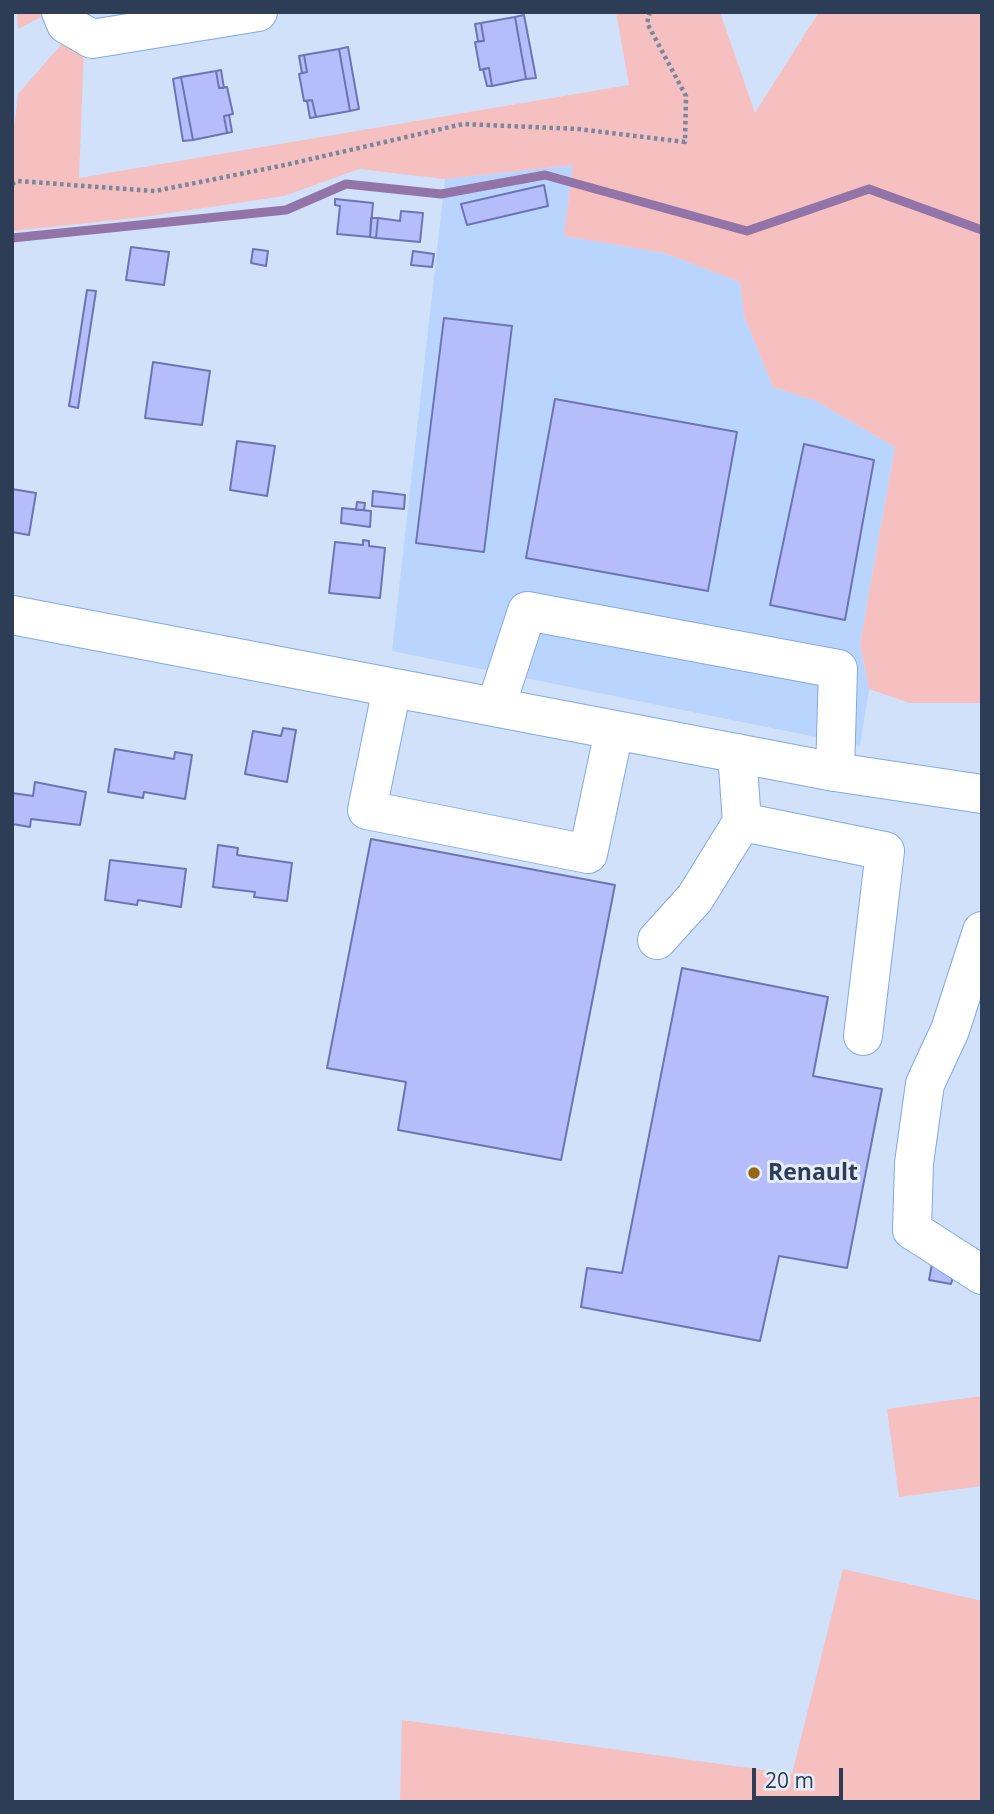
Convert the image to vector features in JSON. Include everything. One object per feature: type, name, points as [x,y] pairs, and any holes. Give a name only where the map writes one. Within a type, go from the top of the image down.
[{"type":"main road","points":[[61,12],[66,24],[92,39],[258,12]]},
{"type":"main road","points":[[496,706],[527,611],[838,669],[835,772]]},
{"type":"main road","points":[[12,615],[835,772],[982,793]]},
{"type":"main road","points":[[392,688],[367,810],[588,854],[614,731]]},
{"type":"main road","points":[[657,940],[695,898],[743,822],[737,753]]},
{"type":"main road","points":[[743,822],[885,851],[863,1036]]},
{"type":"main road","points":[[982,931],[950,1030],[925,1084],[914,1163],[912,1230],[982,1275]]},
{"type":"path","points":[[12,184],[17,181],[155,191],[285,165],[463,124],[578,129],[685,142],[685,96],[646,23],[650,12]]},
{"type":"shaded area","points":[[17,12],[45,12],[45,15],[18,29]]},
{"type":"shaded area","points":[[616,12],[720,12],[755,113],[819,12],[982,12],[982,703],[910,703],[869,689],[860,644],[895,447],[816,401],[773,387],[744,316],[740,282],[664,253],[564,236],[573,165],[445,179],[359,169],[284,196],[143,217],[12,231],[12,146],[18,94],[67,38],[84,47],[79,178],[629,85]]},
{"type":"shaded area","points":[[573,165],[564,236],[664,253],[740,282],[744,316],[773,387],[816,401],[895,447],[860,644],[869,689],[860,746],[392,651],[445,179]]},
{"type":"shaded area","points":[[982,1396],[982,1486],[899,1497],[887,1409]]},
{"type":"shaded area","points":[[843,1569],[982,1601],[982,1802],[400,1802],[402,1720],[792,1774]]},
{"type":"building","points":[[524,15],[536,78],[526,79],[515,17]]},
{"type":"building","points":[[515,17],[526,79],[492,86],[489,68],[480,70],[475,42],[484,41],[481,23]]},
{"type":"building","points":[[481,23],[484,41],[478,41],[475,24]]},
{"type":"building","points":[[348,47],[359,109],[350,111],[339,49]]},
{"type":"building","points":[[339,49],[350,111],[316,117],[312,100],[304,101],[299,74],[307,72],[304,55]]},
{"type":"building","points":[[304,55],[307,72],[302,73],[299,56]]},
{"type":"building","points":[[489,68],[492,86],[487,86],[483,69]]},
{"type":"building","points":[[221,70],[224,88],[219,88],[216,71]]},
{"type":"building","points":[[216,71],[219,88],[227,87],[233,114],[224,116],[227,133],[193,140],[181,77]]},
{"type":"building","points":[[181,77],[193,140],[183,141],[173,79]]},
{"type":"building","points":[[312,100],[316,117],[310,118],[307,101]]},
{"type":"building","points":[[229,115],[232,132],[227,133],[224,116]]},
{"type":"building","points":[[544,185],[548,206],[467,225],[461,204]]},
{"type":"building","points":[[335,199],[373,203],[370,237],[337,234],[340,206],[335,205]]},
{"type":"building","points":[[401,211],[423,213],[420,242],[376,238],[378,218],[400,221]]},
{"type":"building","points":[[371,218],[378,218],[376,238],[370,237]]},
{"type":"building","points":[[131,247],[169,252],[164,285],[126,280]]},
{"type":"building","points":[[253,249],[268,251],[266,266],[251,263]]},
{"type":"building","points":[[413,251],[434,254],[432,267],[411,265]]},
{"type":"building","points":[[87,290],[96,291],[78,408],[69,406]]},
{"type":"building","points":[[444,318],[512,326],[484,552],[416,543]]},
{"type":"building","points":[[153,362],[210,371],[202,425],[145,418]]},
{"type":"building","points":[[555,399],[737,432],[708,591],[526,558]]},
{"type":"building","points":[[237,441],[275,446],[267,496],[230,490]]},
{"type":"building","points":[[804,444],[874,460],[845,620],[770,605]]},
{"type":"building","points":[[12,489],[36,493],[29,535],[12,532]]},
{"type":"building","points":[[373,491],[405,495],[404,509],[372,506]]},
{"type":"building","points":[[357,502],[365,503],[364,510],[356,510]]},
{"type":"building","points":[[342,508],[371,511],[370,527],[341,523]]},
{"type":"building","points":[[363,540],[369,541],[369,546],[385,548],[380,598],[329,593],[335,542],[363,545]]},
{"type":"building","points":[[283,728],[296,730],[287,782],[245,774],[253,731],[281,736]]},
{"type":"building","points":[[115,749],[174,759],[175,752],[192,755],[185,799],[144,792],[143,798],[108,792]]},
{"type":"building","points":[[35,782],[86,792],[80,825],[31,819],[30,827],[12,824],[12,793],[33,796]]},
{"type":"building","points":[[371,839],[615,885],[561,1160],[398,1130],[406,1082],[327,1068]]},
{"type":"building","points":[[218,845],[238,848],[237,855],[292,863],[287,901],[254,897],[255,892],[213,887]]},
{"type":"building","points":[[110,860],[186,869],[181,907],[138,900],[137,905],[105,900]]},
{"type":"building","name":"Renault","points":[[682,968],[828,997],[813,1076],[882,1089],[847,1268],[779,1256],[760,1341],[581,1307],[587,1268],[622,1273]]},
{"type":"building","points":[[932,1264],[955,1269],[951,1284],[929,1280]]},
{"type":"waterway","points":[[12,238],[286,210],[346,184],[441,194],[545,175],[747,231],[869,189],[982,230]]},
{"type":"place","name":"Renault","points":[[754,1173]]}]
